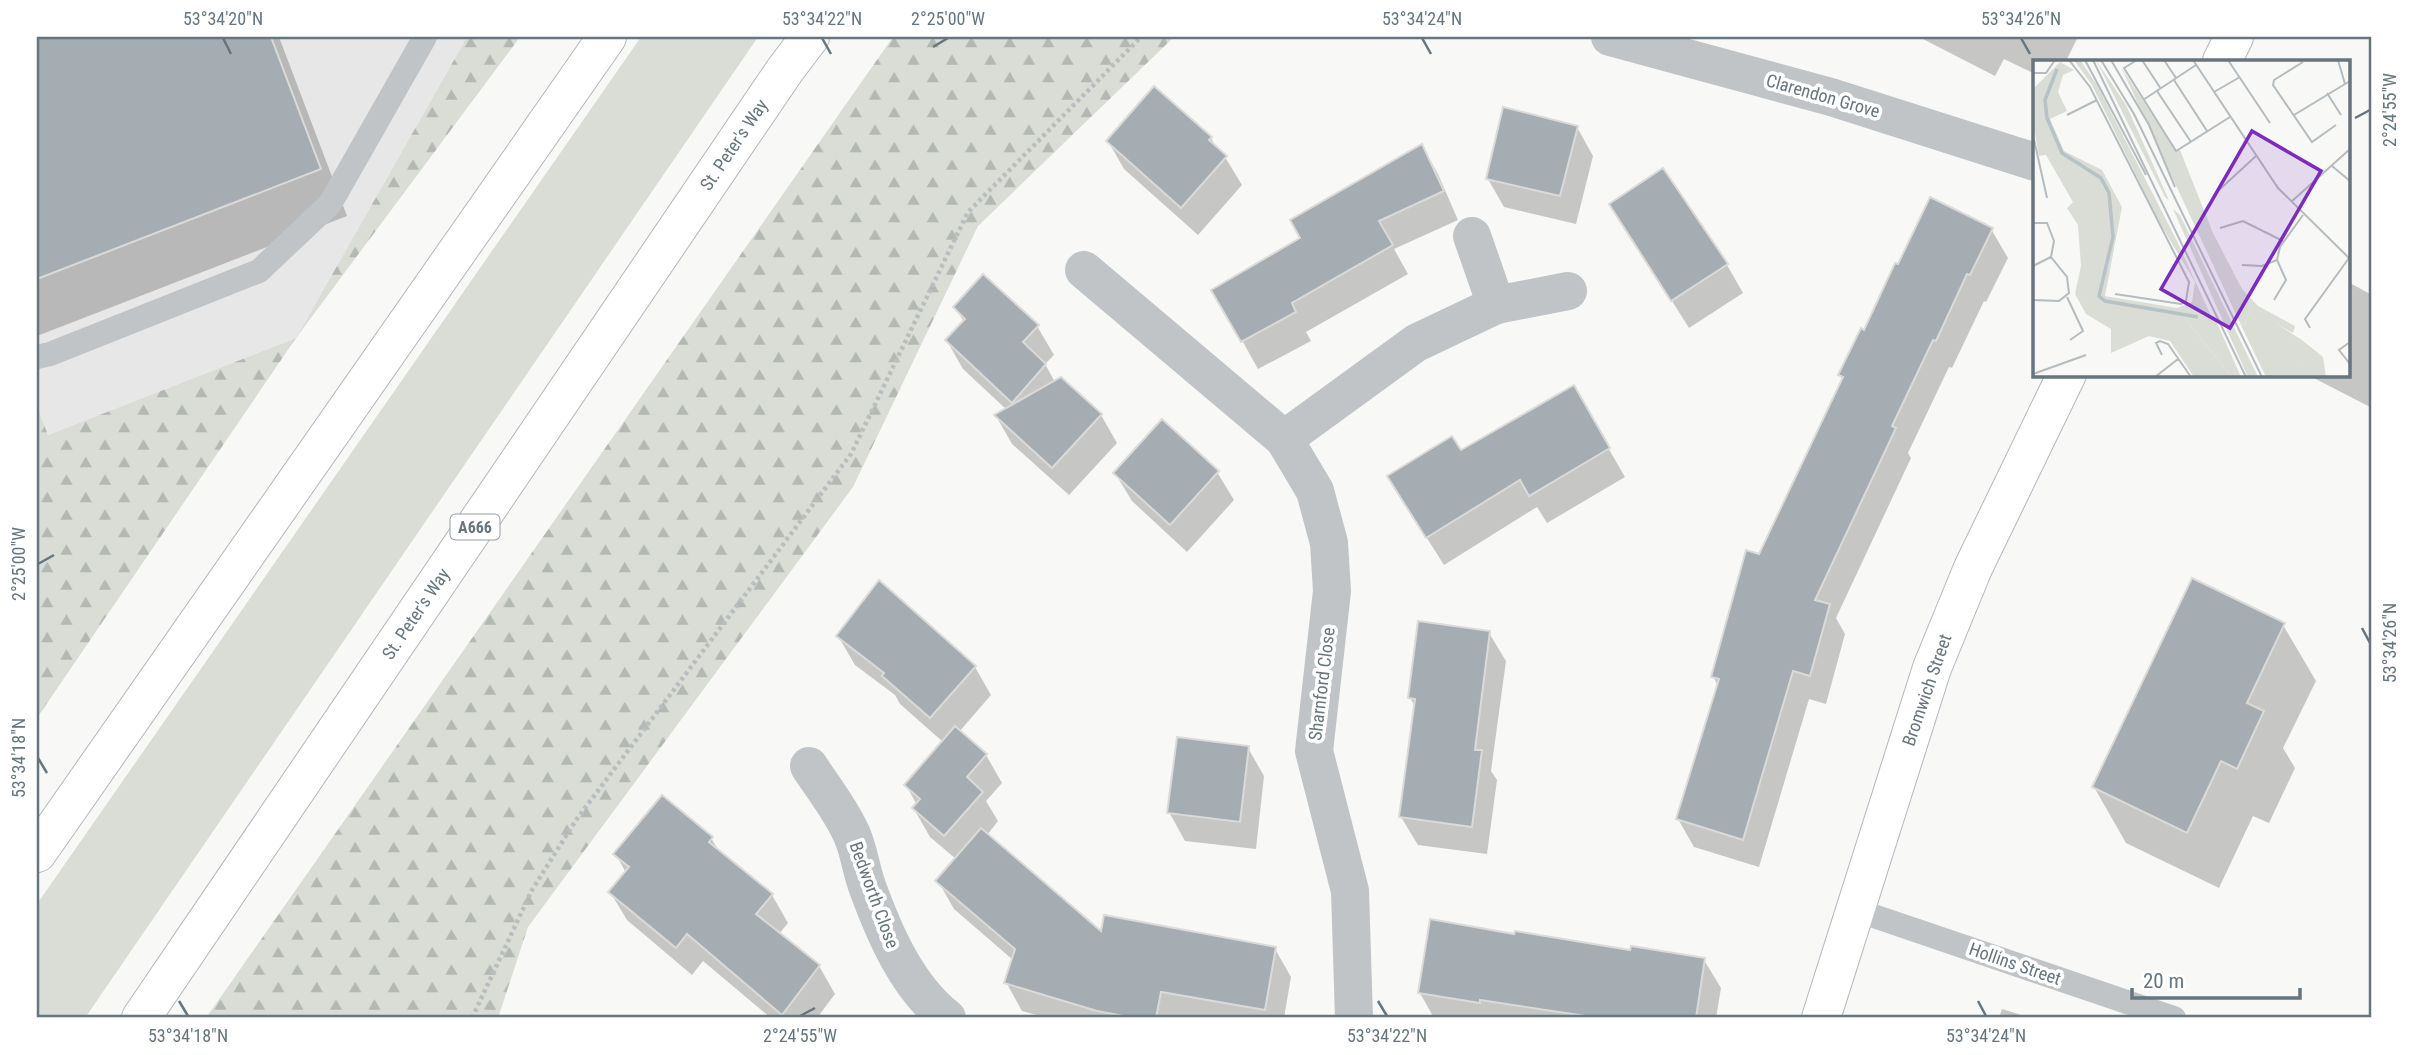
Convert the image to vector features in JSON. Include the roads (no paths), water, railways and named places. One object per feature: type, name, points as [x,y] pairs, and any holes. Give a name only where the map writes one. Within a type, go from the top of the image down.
[{"type":"main road","points":[[37,853],[607,37]]},
{"type":"main road","name":"St. Peter's Way","points":[[141,1018],[810,37]]},
{"type":"main road","points":[[2222,60],[2234,37]]},
{"type":"main road","name":"Bromwich Street","points":[[1821,1018],[1932,668],[1973,568],[2066,376]]},
{"type":"street","name":"Clarendon Grove","points":[[1610,37],[1831,97],[2033,161]]},
{"type":"street","points":[[1472,236],[1496,305]]},
{"type":"street","name":"Sharnford Close","points":[[1084,270],[1284,439],[1315,492],[1329,543],[1332,591],[1314,751],[1350,891],[1354,1018]]},
{"type":"street","points":[[1284,439],[1416,343],[1496,305],[1568,291]]},
{"type":"street","name":"Bedworth Close","points":[[809,766],[843,816],[854,838],[867,886],[895,953],[931,1006],[947,1018]]},
{"type":"lane","points":[[37,357],[259,271],[330,204],[425,37]]},
{"type":"lane","name":"Hollins Street","points":[[1856,910],[2174,1018]]}]
